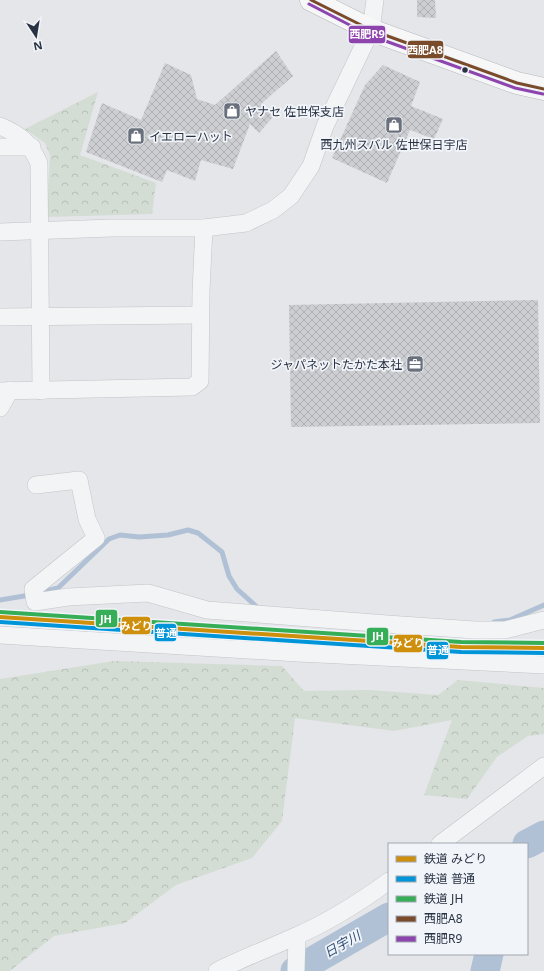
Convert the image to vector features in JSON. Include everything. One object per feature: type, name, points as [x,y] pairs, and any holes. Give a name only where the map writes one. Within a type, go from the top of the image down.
[{"type":"highway","points":[[311,0],[371,30],[518,83],[544,89]]},
{"type":"street","points":[[0,232],[40,230],[204,228],[246,223],[273,210],[291,196],[311,166],[325,126],[371,30],[375,0]]},
{"type":"street","points":[[0,126],[13,132],[32,147],[39,163],[39,317],[41,391]]},
{"type":"street","points":[[0,147],[32,147]]},
{"type":"street","points":[[0,408],[5,391],[192,388],[200,381],[200,315],[204,228]]},
{"type":"street","points":[[0,317],[200,315]]},
{"type":"street","points":[[36,486],[79,480],[87,520],[96,538],[34,595],[68,597],[148,593],[207,610],[387,624],[505,630],[544,620]]},
{"type":"street","points":[[0,636],[544,665]]},
{"type":"street","points":[[441,843],[544,766]]},
{"type":"street","points":[[217,971],[248,956],[297,942],[388,882]]},
{"type":"street","points":[[296,971],[297,942]]},
{"type":"green space","points":[[98,92],[80,155],[156,183],[152,214],[47,217],[50,155],[45,143],[25,129]]},
{"type":"green space","points":[[114,661],[282,666],[304,691],[369,690],[438,695],[458,680],[544,688],[544,734],[528,736],[497,757],[467,799],[424,795],[452,720],[394,731],[295,718],[282,821],[252,858],[176,885],[125,923],[54,936],[10,971],[0,971],[0,679]]},
{"type":"building","points":[[417,0],[435,0],[436,18],[417,17]]},
{"type":"building","points":[[276,51],[293,76],[261,104],[273,117],[259,133],[250,124],[233,169],[201,160],[195,181],[167,170],[162,182],[86,152],[102,103],[141,120],[165,63],[191,75],[197,99],[215,105]]},
{"type":"building","name":"西九州スバル 佐世保日宇店","points":[[383,65],[420,82],[411,106],[443,119],[434,139],[410,130],[387,183],[332,158],[365,85]]},
{"type":"building","name":"ジャパネットたかた本社","points":[[538,300],[540,423],[291,427],[289,305]]},
{"type":"waterway","points":[[38,593],[58,588],[109,539],[120,535],[139,537],[168,535],[188,530],[198,533],[222,552],[229,576],[237,589],[258,608],[261,608]]},
{"type":"waterway","points":[[0,600],[30,595]]},
{"type":"waterway","points":[[494,622],[510,620],[544,605]]},
{"type":"waterway","name":"日宇川","points":[[528,843],[544,835]]},
{"type":"waterway","name":"日宇川","points":[[295,971],[388,918]]},
{"type":"waterway","points":[[485,971],[489,955]]},
{"type":"rail line","name":"JH","points":[[0,612],[461,642],[544,643]]},
{"type":"rail line","name":"みどり","points":[[0,617],[461,647],[544,648]]},
{"type":"rail line","name":"普通","points":[[0,622],[461,652],[544,653]]},
{"type":"transit line","name":"西肥A8","points":[[311,0],[371,30],[517,83],[544,89]]},
{"type":"transit line","name":"西肥R9","points":[[309,4],[369,35],[515,88],[543,94]]},
{"type":"place","name":"ヤナセ 佐世保支店","points":[[232,111]]},
{"type":"place","name":"西九州スバル 佐世保日宇店","points":[[394,125]]},
{"type":"place","name":"イエローハット","points":[[136,136]]},
{"type":"place","name":"ジャパネットたかた本社","points":[[415,364]]}]
